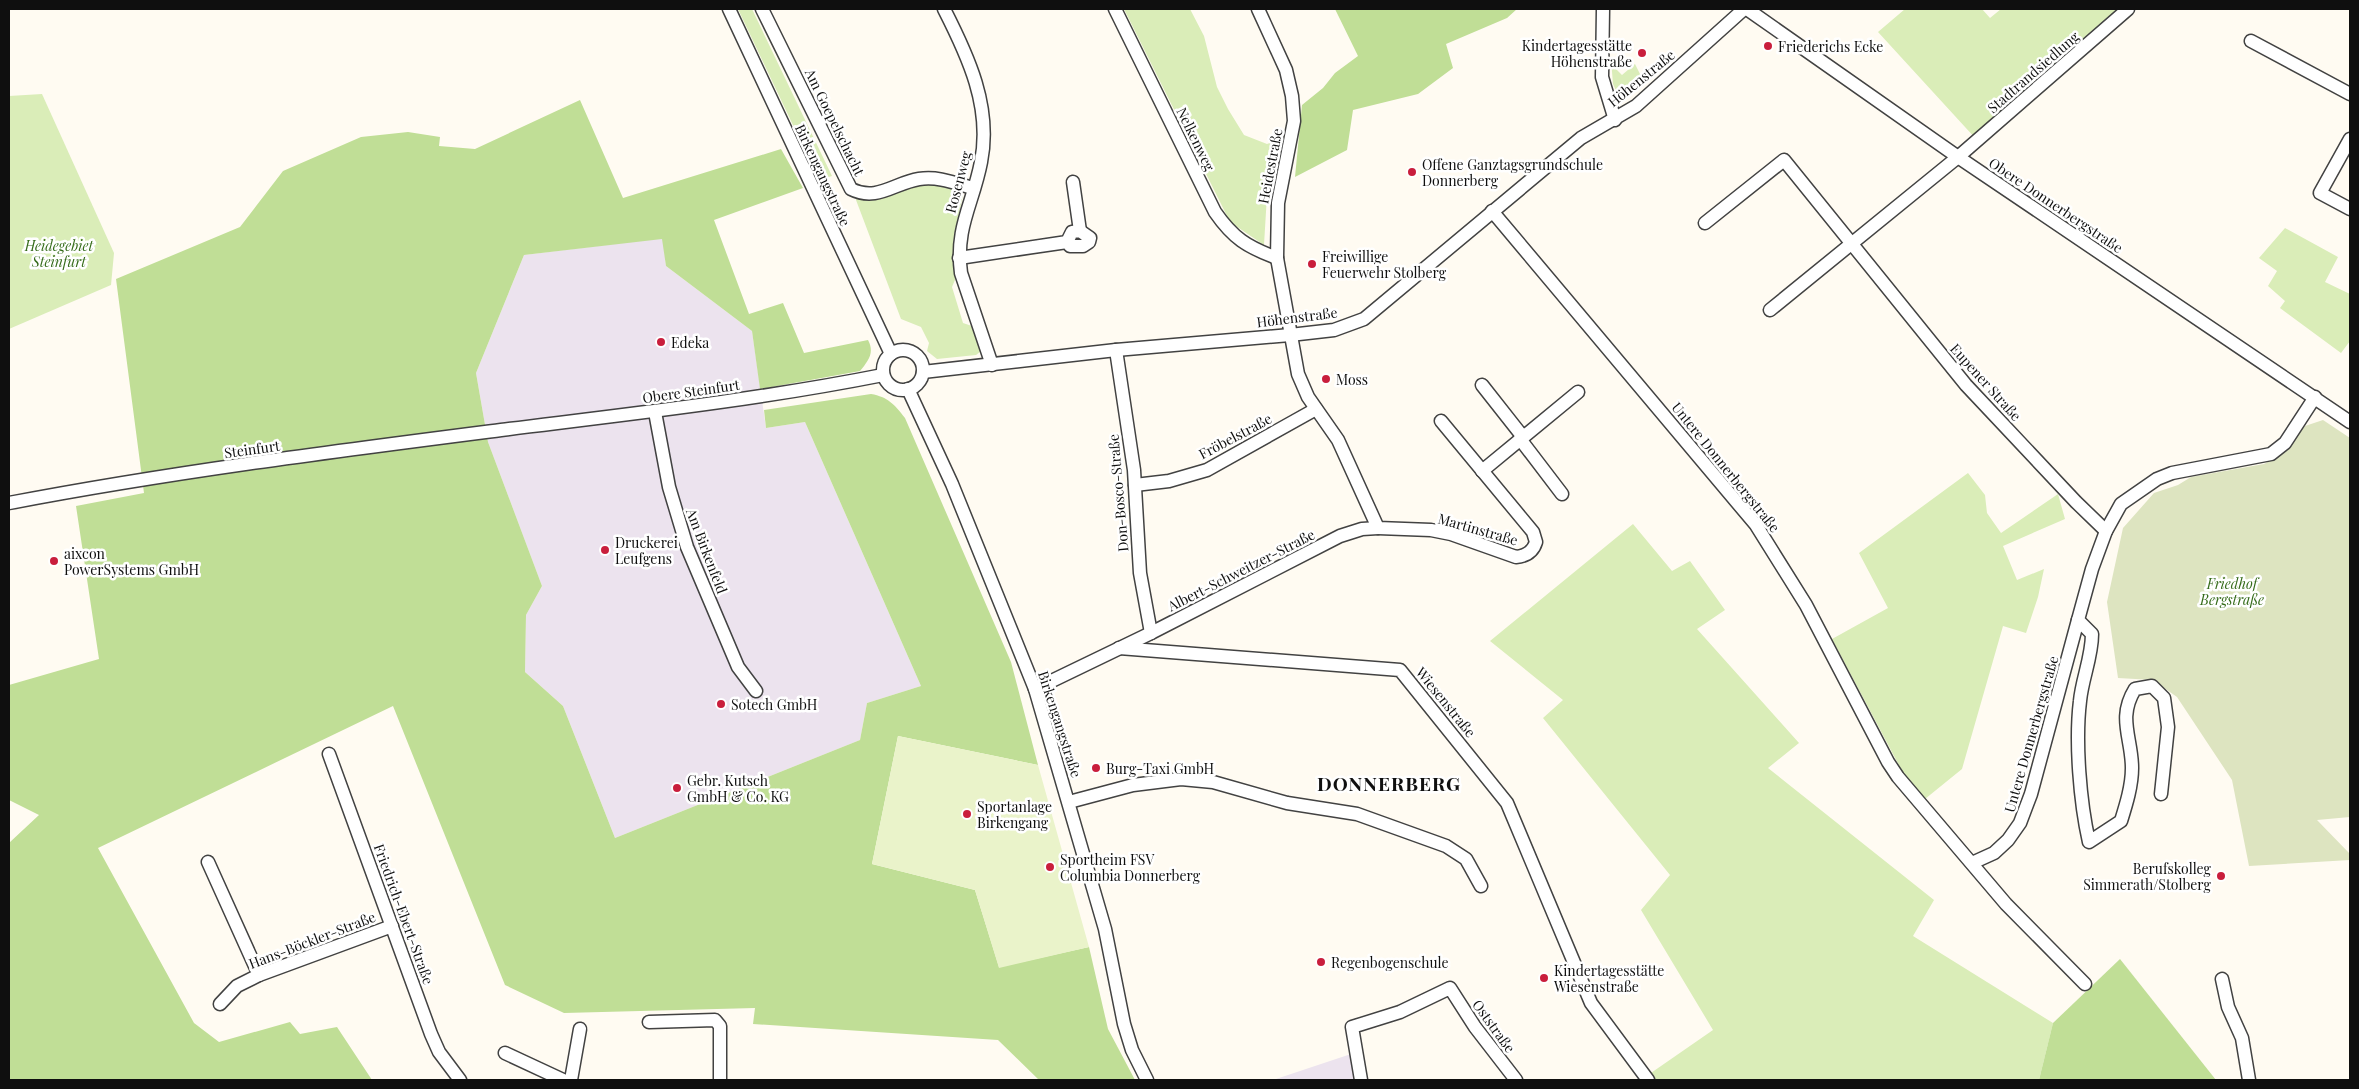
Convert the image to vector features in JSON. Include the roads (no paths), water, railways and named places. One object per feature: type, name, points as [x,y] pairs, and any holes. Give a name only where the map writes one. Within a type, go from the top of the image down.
[{"type":"street","name":"Birkengangstraße","points":[[728,9],[891,354]]},
{"type":"street","name":"Am Goepelschacht","points":[[762,9],[851,189],[872,195],[910,181],[930,178],[973,188]]},
{"type":"street","name":"Rosenweg","points":[[944,9],[969,60],[978,85],[983,142],[981,161],[961,228],[959,258],[961,273],[992,365]]},
{"type":"street","name":"Nelkenweg","points":[[1115,9],[1224,224],[1230,233],[1248,246],[1277,258]]},
{"type":"street","name":"Heidestraße","points":[[1258,9],[1286,70],[1294,121],[1278,203],[1277,258],[1290,335]]},
{"type":"street","points":[[1603,9],[1602,76],[1614,120]]},
{"type":"street","name":"Höhenstraße","points":[[923,372],[1116,350],[1334,330],[1364,319],[1581,138],[1636,106],[1746,9]]},
{"type":"street","name":"Obere Donnerbergstraße","points":[[1746,9],[1958,157],[2350,422]]},
{"type":"street","name":"Stadtrandsiedlung","points":[[1958,157],[2128,9]]},
{"type":"street","points":[[2251,41],[2350,94]]},
{"type":"street","points":[[2350,138],[2320,193],[2350,209]]},
{"type":"street","points":[[1770,310],[1958,157]]},
{"type":"street","name":"Eupener Straße","points":[[1705,223],[1784,160],[1966,385],[2076,502],[2106,531]]},
{"type":"street","points":[[959,258],[1067,242],[1070,246],[1075,247],[1086,245],[1090,238],[1080,231],[1073,182]]},
{"type":"street","name":"Untere Donnerbergstraße","points":[[1492,211],[1756,525],[1806,605],[1888,762],[1898,776],[2034,934],[2085,984]]},
{"type":"street","points":[[1290,335],[1298,374],[1308,397],[1338,440],[1378,528]]},
{"type":"street","points":[[898,350],[913,353],[919,358],[923,372],[918,383],[908,389],[899,390],[891,386],[884,375],[884,363],[891,354],[898,350]]},
{"type":"street","name":"Don-Bosco-Straße","points":[[1116,350],[1135,485],[1140,573],[1150,633]]},
{"type":"street","name":"Obere Steinfurt","points":[[501,430],[719,403],[884,375]]},
{"type":"street","points":[[1482,385],[1562,494]]},
{"type":"street","name":"Birkengangstraße","points":[[908,389],[952,484],[1035,689],[1070,802],[1105,929],[1124,1024],[1132,1050],[1147,1080]]},
{"type":"street","points":[[1482,470],[1578,392]]},
{"type":"street","name":"Untere Donnerbergstraße","points":[[1972,863],[1994,853],[2008,840],[2020,823],[2031,794],[2092,568],[2106,531],[2121,504],[2157,479],[2208,465],[2263,457],[2270,454],[2285,443],[2315,397]]},
{"type":"street","name":"Fröbelstraße","points":[[1135,485],[1169,481],[1206,470],[1316,409]]},
{"type":"street","name":"Am Birkenfeld","points":[[655,412],[669,487],[687,547],[738,667],[756,691]]},
{"type":"street","name":"Martinstraße","points":[[1378,528],[1431,530],[1451,534],[1516,557],[1524,556],[1534,548],[1536,542],[1533,532],[1441,421]]},
{"type":"street","name":"Steinfurt","points":[[9,503],[126,482],[501,430]]},
{"type":"street","name":"Albert-Schweitzer-Straße","points":[[1119,648],[1340,536],[1362,529],[1378,528]]},
{"type":"street","points":[[2078,620],[2092,634],[2092,648],[2080,700],[2078,736],[2085,825],[2089,842],[2121,822],[2128,798],[2132,768],[2126,714],[2130,696],[2135,688],[2152,686],[2164,698],[2168,727],[2162,794]]},
{"type":"street","points":[[1035,689],[1119,648]]},
{"type":"street","name":"Wiesenstraße","points":[[1119,648],[1400,670],[1507,803],[1591,1003],[1648,1080]]},
{"type":"street","name":"Friedrich-Ebert-Straße","points":[[329,754],[439,1052],[460,1080]]},
{"type":"street","points":[[1070,802],[1133,785],[1182,779],[1213,782],[1287,803],[1357,814],[1446,846],[1466,859],[1480,886]]},
{"type":"street","points":[[208,862],[259,975]]},
{"type":"street","name":"Hans-Böckler-Straße","points":[[220,1004],[237,986],[259,975],[392,926]]},
{"type":"street","points":[[2222,980],[2228,1006],[2242,1038],[2249,1080]]},
{"type":"street","name":"Oststraße","points":[[1361,1080],[1352,1027],[1400,1012],[1450,988],[1475,1027],[1516,1080]]},
{"type":"street","points":[[649,1022],[715,1020],[720,1026],[720,1080]]},
{"type":"street","points":[[571,1080],[580,1029]]},
{"type":"street","points":[[505,1053],[564,1080]]},
{"type":"place","name":"Friederichs Ecke","points":[[1768,46]]},
{"type":"place","name":"Kindertagesstätte Höhenstraße","points":[[1642,53]]},
{"type":"place","name":"Offene Ganztagsgrundschule Donnerberg","points":[[1412,172]]},
{"type":"place","name":"Freiwillige Feuerwehr Stolberg","points":[[1312,264]]},
{"type":"place","name":"Edeka","points":[[661,342]]},
{"type":"place","name":"Moss","points":[[1326,379]]},
{"type":"place","name":"Druckerei Leufgens","points":[[605,550]]},
{"type":"place","name":"aixcon PowerSystems GmbH","points":[[54,561]]},
{"type":"place","name":"Sotech GmbH","points":[[721,704]]},
{"type":"place","name":"Burg-Taxi GmbH","points":[[1096,768]]},
{"type":"place","name":"Gebr. Kutsch GmbH & Co. KG","points":[[677,788]]},
{"type":"place","name":"Sportanlage Birkengang","points":[[967,814]]},
{"type":"place","name":"Sportheim FSV Columbia Donnerberg","points":[[1050,867]]},
{"type":"place","name":"Berufskolleg Simmerath/Stolberg","points":[[2221,876]]},
{"type":"place","name":"Regenbogenschule","points":[[1321,962]]},
{"type":"place","name":"Kindertagesstätte Wiesenstraße","points":[[1544,978]]},
{"type":"district","name":"DONNERBERG","points":[[1389,783]]},
{"type":"park label","name":"Heidegebiet Steinfurt","points":[[59,254]]},
{"type":"park label","name":"Friedhof Bergstraße","points":[[2232,592]]}]
